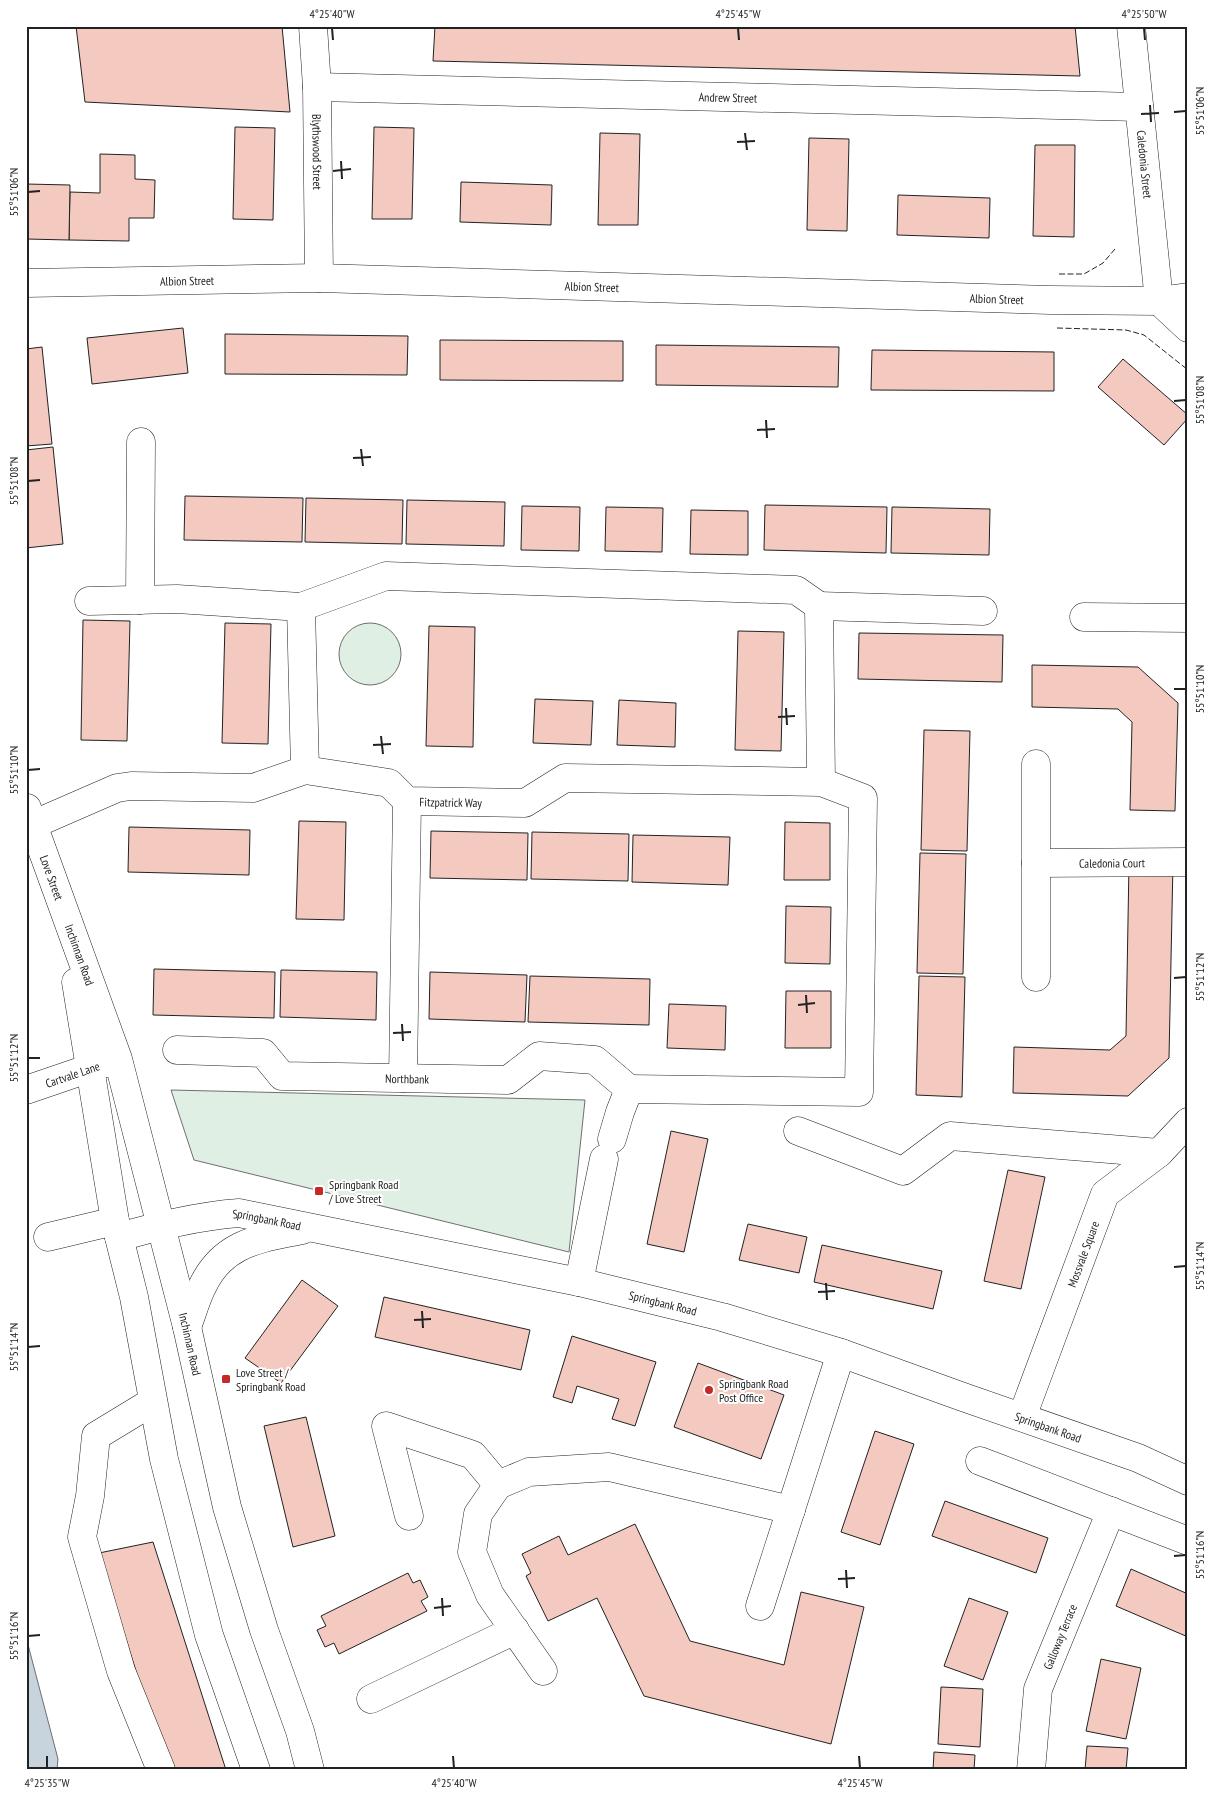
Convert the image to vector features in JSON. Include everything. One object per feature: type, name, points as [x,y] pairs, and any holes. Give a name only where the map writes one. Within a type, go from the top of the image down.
[{"type":"street","name":"Blythswood Street","points":[[313,26],[317,87],[319,278]]},
{"type":"street","name":"Caledonia Street","points":[[1130,26],[1159,301]]},
{"type":"street","name":"Andrew Street","points":[[317,87],[1139,107]]},
{"type":"street","name":"Albion Street","points":[[26,283],[319,278],[1020,299],[1159,301],[1188,298]]},
{"type":"street","points":[[1159,301],[1188,328]]},
{"type":"street","points":[[140,600],[141,442]]},
{"type":"street","points":[[89,601],[177,599],[300,607],[386,576],[796,590],[819,606],[983,611]]},
{"type":"street","points":[[819,606],[821,782]]},
{"type":"street","points":[[300,607],[305,770]]},
{"type":"street","points":[[1084,617],[1188,618]]},
{"type":"street","points":[[1036,764],[1036,977]]},
{"type":"street","name":"Fitzpatrick Way","points":[[29,816],[117,788],[131,786],[253,788],[305,770],[390,783],[407,801],[525,803],[565,778],[821,782],[863,798],[859,1092],[629,1088]]},
{"type":"street","points":[[403,1078],[407,801]]},
{"type":"street","name":"Love Street","points":[[29,816],[66,921]]},
{"type":"street","name":"Caledonia Court","points":[[1036,863],[1188,862]]},
{"type":"street","name":"Inchinnan Road","points":[[66,921],[118,1059],[187,1327],[227,1506],[267,1638],[300,1731],[310,1770]]},
{"type":"street","name":"Inchinnan Road","points":[[66,921],[117,1229],[134,1297],[152,1402],[181,1529],[209,1635],[256,1770]]},
{"type":"street","name":"Northbank","points":[[177,1050],[263,1053],[282,1076],[508,1080],[539,1056],[595,1060],[629,1088]]},
{"type":"street","name":"Cartvale Lane","points":[[26,1090],[118,1059]]},
{"type":"street","points":[[579,1282],[608,1149],[629,1088]]},
{"type":"street","name":"Mossvale Square","points":[[1022,1417],[1105,1194],[1159,1153],[1188,1122]]},
{"type":"street","points":[[798,1131],[904,1171],[950,1136],[1159,1153]]},
{"type":"street","name":"Springbank Road","points":[[48,1237],[161,1226],[213,1215],[239,1213],[579,1282],[722,1317],[841,1353],[1138,1458],[1188,1481]]},
{"type":"street","points":[[187,1327],[207,1278],[232,1249],[255,1240],[311,1228]]},
{"type":"street","points":[[760,1606],[841,1353]]},
{"type":"street","points":[[152,1402],[96,1436],[90,1496],[82,1537],[120,1671],[161,1770]]},
{"type":"street","points":[[409,1516],[386,1426],[473,1454],[498,1486]]},
{"type":"street","points":[[980,1461],[1188,1541]]},
{"type":"street","points":[[543,1671],[490,1595],[472,1552],[478,1514],[498,1486],[529,1472],[609,1467],[791,1510]]},
{"type":"street","name":"Galloway Terrace","points":[[1031,1770],[1038,1690],[1111,1511]]},
{"type":"street","points":[[371,1699],[515,1630]]},
{"type":"green space","points":[[370,623],[382,625],[392,632],[399,642],[401,654],[399,666],[392,676],[382,683],[370,685],[358,683],[348,676],[341,666],[339,654],[341,642],[348,632],[358,625]]},
{"type":"green space","points":[[171,1090],[585,1100],[569,1252],[194,1160]]},
{"type":"shaded area","points":[[26,1637],[58,1759],[57,1770],[26,1770]]},
{"type":"building","points":[[76,26],[282,26],[290,112],[85,102]]},
{"type":"building","points":[[435,26],[1075,26],[1080,76],[433,61]]},
{"type":"building","points":[[235,127],[275,128],[273,220],[233,219]]},
{"type":"building","points":[[374,127],[414,128],[412,219],[372,219]]},
{"type":"building","points":[[600,133],[640,134],[638,225],[598,225]]},
{"type":"building","points":[[809,138],[849,139],[847,231],[807,230]]},
{"type":"building","points":[[1035,145],[1075,145],[1074,237],[1033,236]]},
{"type":"building","points":[[100,154],[135,155],[135,179],[155,180],[154,218],[129,218],[129,241],[69,240],[70,192],[100,193]]},
{"type":"building","points":[[461,182],[552,185],[551,225],[460,222]]},
{"type":"building","points":[[26,184],[70,185],[69,240],[26,239]]},
{"type":"building","points":[[898,195],[990,198],[989,238],[897,235]]},
{"type":"building","points":[[183,328],[188,373],[92,384],[87,338]]},
{"type":"building","points":[[225,334],[408,336],[407,375],[225,374]]},
{"type":"building","points":[[440,340],[623,341],[623,381],[440,380]]},
{"type":"building","points":[[656,345],[839,347],[838,387],[656,385]]},
{"type":"building","points":[[42,347],[52,444],[26,446],[26,349]]},
{"type":"building","points":[[872,350],[1054,352],[1054,391],[871,390]]},
{"type":"building","points":[[1123,359],[1188,415],[1188,418],[1164,445],[1098,387]]},
{"type":"building","points":[[53,447],[63,544],[26,548],[26,450]]},
{"type":"building","points":[[185,496],[303,498],[302,542],[184,540]]},
{"type":"building","points":[[306,498],[403,500],[402,544],[305,542]]},
{"type":"building","points":[[407,500],[505,502],[504,546],[406,544]]},
{"type":"building","points":[[765,505],[887,507],[886,553],[764,550]]},
{"type":"building","points":[[522,506],[580,507],[579,551],[521,550]]},
{"type":"building","points":[[606,507],[663,508],[662,552],[605,551]]},
{"type":"building","points":[[892,507],[990,509],[989,555],[891,553]]},
{"type":"building","points":[[691,510],[748,511],[748,555],[690,554]]},
{"type":"building","points":[[83,620],[130,621],[127,741],[81,740]]},
{"type":"building","points":[[225,623],[271,624],[268,744],[222,743]]},
{"type":"building","points":[[429,626],[475,627],[473,747],[426,746]]},
{"type":"building","points":[[738,631],[784,632],[781,751],[735,750]]},
{"type":"building","points":[[859,633],[1003,635],[1002,682],[858,679]]},
{"type":"building","points":[[1032,665],[1138,667],[1178,703],[1175,811],[1130,810],[1132,722],[1118,709],[1032,707]]},
{"type":"building","points":[[535,699],[593,701],[591,745],[533,743]]},
{"type":"building","points":[[619,700],[676,703],[675,747],[617,745]]},
{"type":"building","points":[[924,730],[970,731],[967,851],[921,850]]},
{"type":"building","points":[[299,821],[346,822],[344,920],[296,919]]},
{"type":"building","points":[[785,822],[830,823],[830,880],[784,880]]},
{"type":"building","points":[[129,827],[250,830],[249,875],[128,872]]},
{"type":"building","points":[[431,831],[528,833],[527,880],[430,878]]},
{"type":"building","points":[[532,832],[629,834],[628,881],[531,879]]},
{"type":"building","points":[[633,835],[730,837],[728,885],[632,882]]},
{"type":"building","points":[[920,853],[966,854],[963,974],[917,973]]},
{"type":"building","points":[[1129,863],[1173,863],[1169,1058],[1128,1096],[1013,1093],[1014,1047],[1110,1050],[1126,1036]]},
{"type":"building","points":[[786,906],[831,907],[830,964],[785,963]]},
{"type":"building","points":[[154,969],[275,972],[274,1018],[153,1015]]},
{"type":"building","points":[[281,970],[377,972],[376,1020],[280,1017]]},
{"type":"building","points":[[430,972],[527,975],[525,1022],[429,1019]]},
{"type":"building","points":[[530,976],[650,979],[649,1025],[528,1022]]},
{"type":"building","points":[[919,976],[965,977],[962,1097],[916,1095]]},
{"type":"building","points":[[786,991],[831,991],[831,1048],[785,1048]]},
{"type":"building","points":[[669,1004],[726,1006],[725,1050],[667,1048]]},
{"type":"building","points":[[671,1131],[708,1139],[684,1252],[647,1244]]},
{"type":"building","points":[[1008,1170],[1045,1177],[1021,1289],[984,1281]]},
{"type":"building","points":[[748,1224],[807,1237],[799,1273],[739,1260]]},
{"type":"building","points":[[822,1245],[942,1271],[933,1309],[814,1282]]},
{"type":"building","points":[[302,1280],[338,1306],[281,1383],[245,1358]]},
{"type":"building","points":[[384,1297],[530,1330],[521,1370],[375,1337]]},
{"type":"building","points":[[572,1336],[656,1362],[635,1426],[612,1419],[619,1399],[577,1386],[572,1403],[553,1397]]},
{"type":"building","points":[[698,1363],[784,1395],[761,1459],[674,1427]]},
{"type":"building","points":[[306,1417],[335,1536],[293,1547],[264,1426]]},
{"type":"building","points":[[875,1431],[914,1444],[880,1545],[841,1532]]},
{"type":"building","points":[[945,1501],[1048,1538],[1036,1573],[932,1536]]},
{"type":"building","points":[[635,1524],[690,1641],[784,1665],[801,1592],[864,1607],[831,1744],[644,1696],[597,1598],[548,1621],[526,1576],[531,1573],[522,1554],[559,1536],[568,1555]]},
{"type":"building","points":[[153,1542],[226,1770],[167,1770],[99,1553]]},
{"type":"building","points":[[1131,1569],[1188,1594],[1188,1637],[1116,1606]]},
{"type":"building","points":[[408,1573],[413,1583],[420,1580],[428,1597],[421,1601],[427,1611],[339,1654],[334,1643],[325,1647],[317,1630],[326,1626],[321,1616]]},
{"type":"building","points":[[969,1598],[1008,1612],[983,1680],[944,1666]]},
{"type":"building","points":[[1101,1659],[1141,1668],[1126,1739],[1086,1731]]},
{"type":"building","points":[[941,1687],[983,1689],[980,1747],[938,1744]]},
{"type":"building","points":[[1087,1746],[1128,1748],[1126,1770],[1085,1770]]},
{"type":"building","points":[[934,1752],[975,1755],[974,1770],[933,1770]]},
{"type":"fence","points":[[1059,274],[1084,274],[1103,263],[1115,249]]},
{"type":"fence","points":[[1057,328],[1126,330],[1144,335],[1188,370]]},
{"type":"place","name":"Springbank Road / Love Street","points":[[319,1191]]},
{"type":"place","name":"Love Street / Springbank Road","points":[[226,1379]]},
{"type":"place","name":"Springbank Road Post Office","points":[[709,1390]]}]
